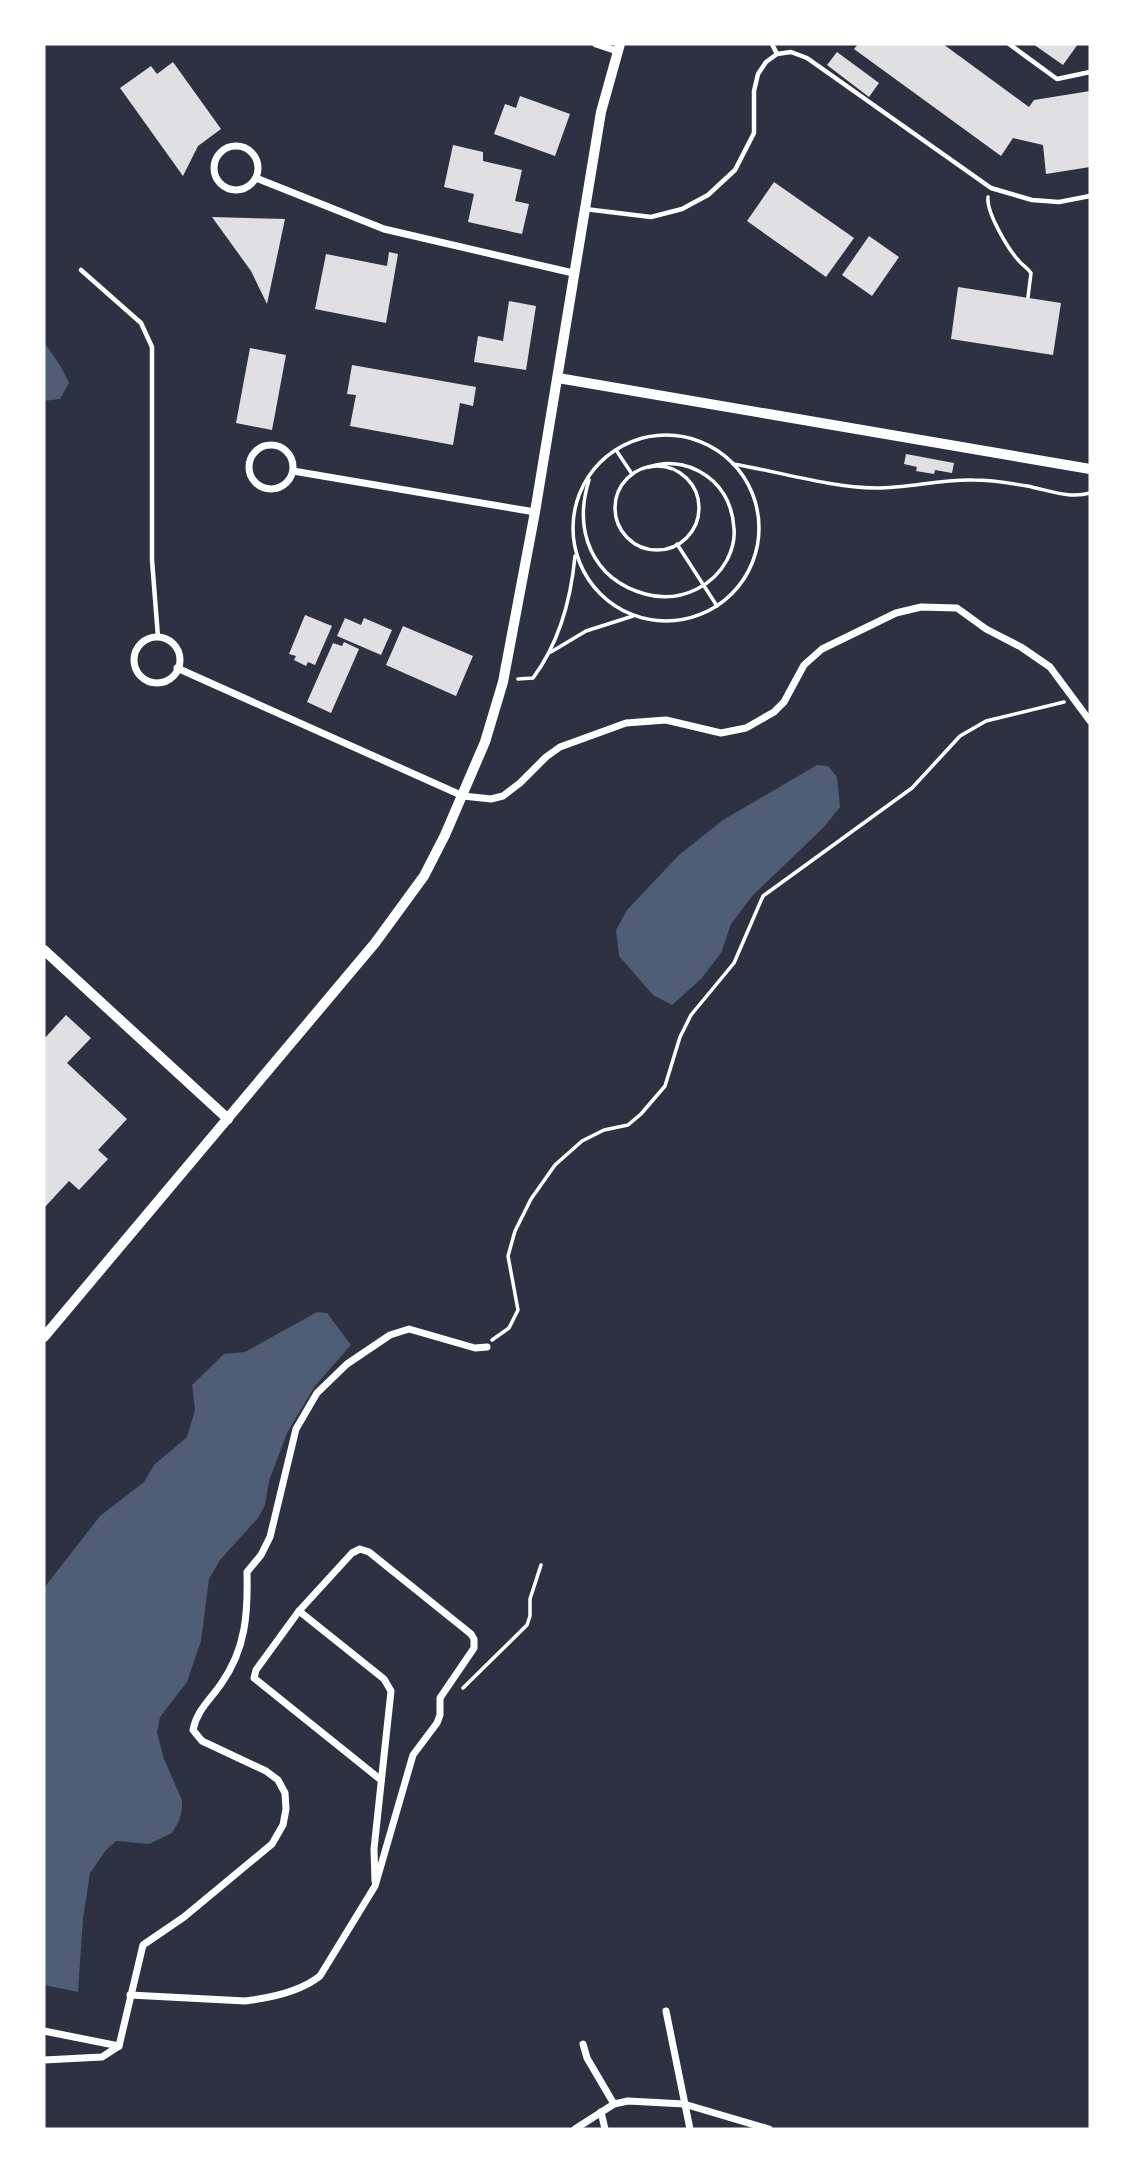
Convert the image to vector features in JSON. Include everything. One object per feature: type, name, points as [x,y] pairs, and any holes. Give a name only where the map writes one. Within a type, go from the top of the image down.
[{"type":"street","points":[[44,1337],[375,943],[424,876],[463,796],[485,742],[503,682],[535,512],[601,112],[619,47],[596,44]]},
{"type":"street","points":[[227,148],[243,148],[250,152],[257,162],[256,178],[241,190],[227,188],[216,178],[216,160],[227,148]]},
{"type":"street","points":[[256,178],[384,229],[573,272]]},
{"type":"street","points":[[558,378],[1090,469]]},
{"type":"street","points":[[273,444],[291,457],[293,471],[286,484],[272,490],[265,489],[253,480],[248,466],[254,452],[273,444]]},
{"type":"street","points":[[293,471],[535,512]]},
{"type":"street","points":[[177,668],[463,796],[491,799],[503,796],[545,757],[560,747],[626,723],[666,720],[720,733],[746,728],[774,712],[784,702],[804,665],[822,649],[896,612],[921,607],[957,608],[986,629],[1021,647],[1050,667],[1090,721]]},
{"type":"street","points":[[158,637],[177,649],[179,657],[177,668],[171,677],[158,682],[150,681],[135,667],[135,652],[144,641],[158,637]]},
{"type":"street","points":[[44,950],[228,1119]]},
{"type":"street","points":[[44,2060],[103,2057],[119,2046],[143,1945],[184,1917],[255,1860],[272,1844],[283,1825],[285,1793],[278,1780],[266,1771],[202,1741],[193,1730],[201,1707],[220,1686],[243,1643],[248,1615],[247,1572],[261,1555],[270,1537],[296,1429],[317,1394],[347,1364],[390,1335],[409,1329],[475,1348],[487,1347]]},
{"type":"street","points":[[130,1995],[245,2001],[312,1983],[320,1976],[375,1886],[413,1755],[437,1723],[440,1698],[474,1648],[474,1639],[364,1550],[356,1550],[299,1611],[256,1670],[254,1678],[381,1780]]},
{"type":"street","points":[[299,1611],[390,1686],[373,1849],[375,1886]]},
{"type":"street","points":[[666,2011],[690,2129]]},
{"type":"street","points":[[44,2031],[119,2046]]},
{"type":"street","points":[[583,2044],[587,2058],[614,2104]]},
{"type":"street","points":[[575,2129],[614,2104],[628,2101],[684,2104],[769,2129]]},
{"type":"street","points":[[601,2112],[605,2129]]},
{"type":"lane","points":[[772,44],[778,54]]},
{"type":"lane","points":[[1009,44],[1057,79],[1090,72]]},
{"type":"lane","points":[[584,209],[651,217],[682,209],[708,195],[735,170],[754,133],[754,91],[758,74],[766,62],[778,54],[791,52],[807,58],[991,188],[1023,198],[1046,201],[1059,202],[1090,196]]},
{"type":"lane","points":[[81,270],[141,323],[152,347],[152,561],[158,637]]},
{"type":"path","points":[[991,188],[987,202],[993,219],[1019,261],[1028,268],[1031,278],[1028,296]]},
{"type":"path","points":[[677,436],[711,447],[732,463],[752,494],[757,511],[758,538],[755,555],[744,579],[733,593],[717,606],[696,616],[679,620],[652,620],[619,608],[598,592],[577,555],[573,534],[576,506],[591,474],[616,450],[649,437],[677,436]]},
{"type":"path","points":[[616,450],[632,474]]},
{"type":"path","points":[[591,474],[584,499],[588,547],[604,571],[631,590],[652,596],[673,597],[704,585],[722,568],[735,537],[733,518],[727,499],[713,481],[695,470],[671,462],[661,462],[632,474],[622,486],[616,501],[617,518],[624,533],[631,540],[646,548],[664,549],[688,536],[697,521],[697,494],[681,473],[665,467],[649,467]]},
{"type":"path","points":[[732,463],[829,485],[901,487],[972,480],[1079,496],[1090,492]]},
{"type":"path","points":[[677,544],[717,606]]},
{"type":"path","points":[[518,679],[533,678],[550,653],[565,609],[575,556]]},
{"type":"path","points":[[550,653],[586,631],[635,616]]},
{"type":"path","points":[[487,1347],[495,1336],[509,1328],[518,1310],[508,1256],[515,1231],[531,1199],[555,1165],[582,1141],[604,1130],[628,1125],[665,1086],[680,1037],[691,1015],[734,964],[763,896],[912,788],[960,736],[986,721],[1061,704],[1072,699]]},
{"type":"path","points":[[458,1694],[527,1625],[530,1599],[541,1565]]},
{"type":"water","points":[[44,342],[69,383],[60,399],[44,401]]},
{"type":"water","points":[[817,765],[828,766],[837,777],[840,807],[824,827],[753,895],[731,924],[721,953],[701,979],[672,1005],[653,995],[619,956],[616,930],[627,910],[679,855],[723,820]]},
{"type":"water","points":[[317,1312],[327,1313],[351,1345],[315,1386],[287,1433],[269,1481],[265,1505],[258,1518],[220,1560],[209,1579],[201,1641],[187,1682],[160,1717],[157,1733],[164,1759],[182,1800],[179,1821],[172,1833],[149,1844],[116,1841],[106,1850],[90,1873],[83,1919],[78,1992],[44,1985],[44,1588],[100,1516],[144,1482],[154,1465],[187,1437],[195,1410],[192,1385],[224,1354],[245,1352]]},
{"type":"building","points":[[858,44],[943,44],[1029,107],[1034,100],[1090,91],[1090,167],[1046,174],[1043,145],[1013,138],[1001,156],[854,49]]},
{"type":"building","points":[[1033,44],[1078,44],[1063,65]]},
{"type":"building","points":[[837,52],[879,83],[869,97],[827,65]]},
{"type":"building","points":[[173,62],[221,129],[198,146],[183,176],[120,88],[151,66],[157,74]]},
{"type":"building","points":[[520,96],[570,114],[555,156],[494,134],[505,104],[516,108]]},
{"type":"building","points":[[453,145],[483,152],[483,161],[522,170],[515,201],[529,204],[522,234],[468,222],[474,194],[444,187]]},
{"type":"building","points":[[774,182],[854,238],[826,277],[747,221]]},
{"type":"building","points":[[212,217],[285,219],[267,304],[251,271]]},
{"type":"building","points":[[869,236],[899,257],[872,296],[842,275]]},
{"type":"building","points":[[389,252],[398,254],[386,323],[315,309],[326,254],[387,266]]},
{"type":"building","points":[[958,287],[1061,303],[1053,355],[951,339]]},
{"type":"building","points":[[509,301],[536,306],[526,370],[474,362],[478,336],[503,341]]},
{"type":"building","points":[[250,348],[286,355],[272,430],[236,423]]},
{"type":"building","points":[[352,365],[476,387],[473,406],[460,403],[453,445],[350,426],[356,395],[347,394]]},
{"type":"building","points":[[906,454],[954,463],[952,473],[916,471],[917,467],[904,464]]},
{"type":"building","points":[[305,615],[332,626],[315,665],[308,662],[306,666],[294,660],[296,656],[289,654]]},
{"type":"building","points":[[345,618],[361,625],[364,618],[392,630],[381,655],[337,636]]},
{"type":"building","points":[[403,626],[473,656],[456,696],[386,665]]},
{"type":"building","points":[[344,642],[359,649],[331,713],[307,702],[333,643],[342,646]]},
{"type":"building","points":[[66,1015],[91,1038],[67,1063],[127,1119],[98,1150],[108,1159],[79,1190],[69,1181],[44,1208],[44,1039]]}]
